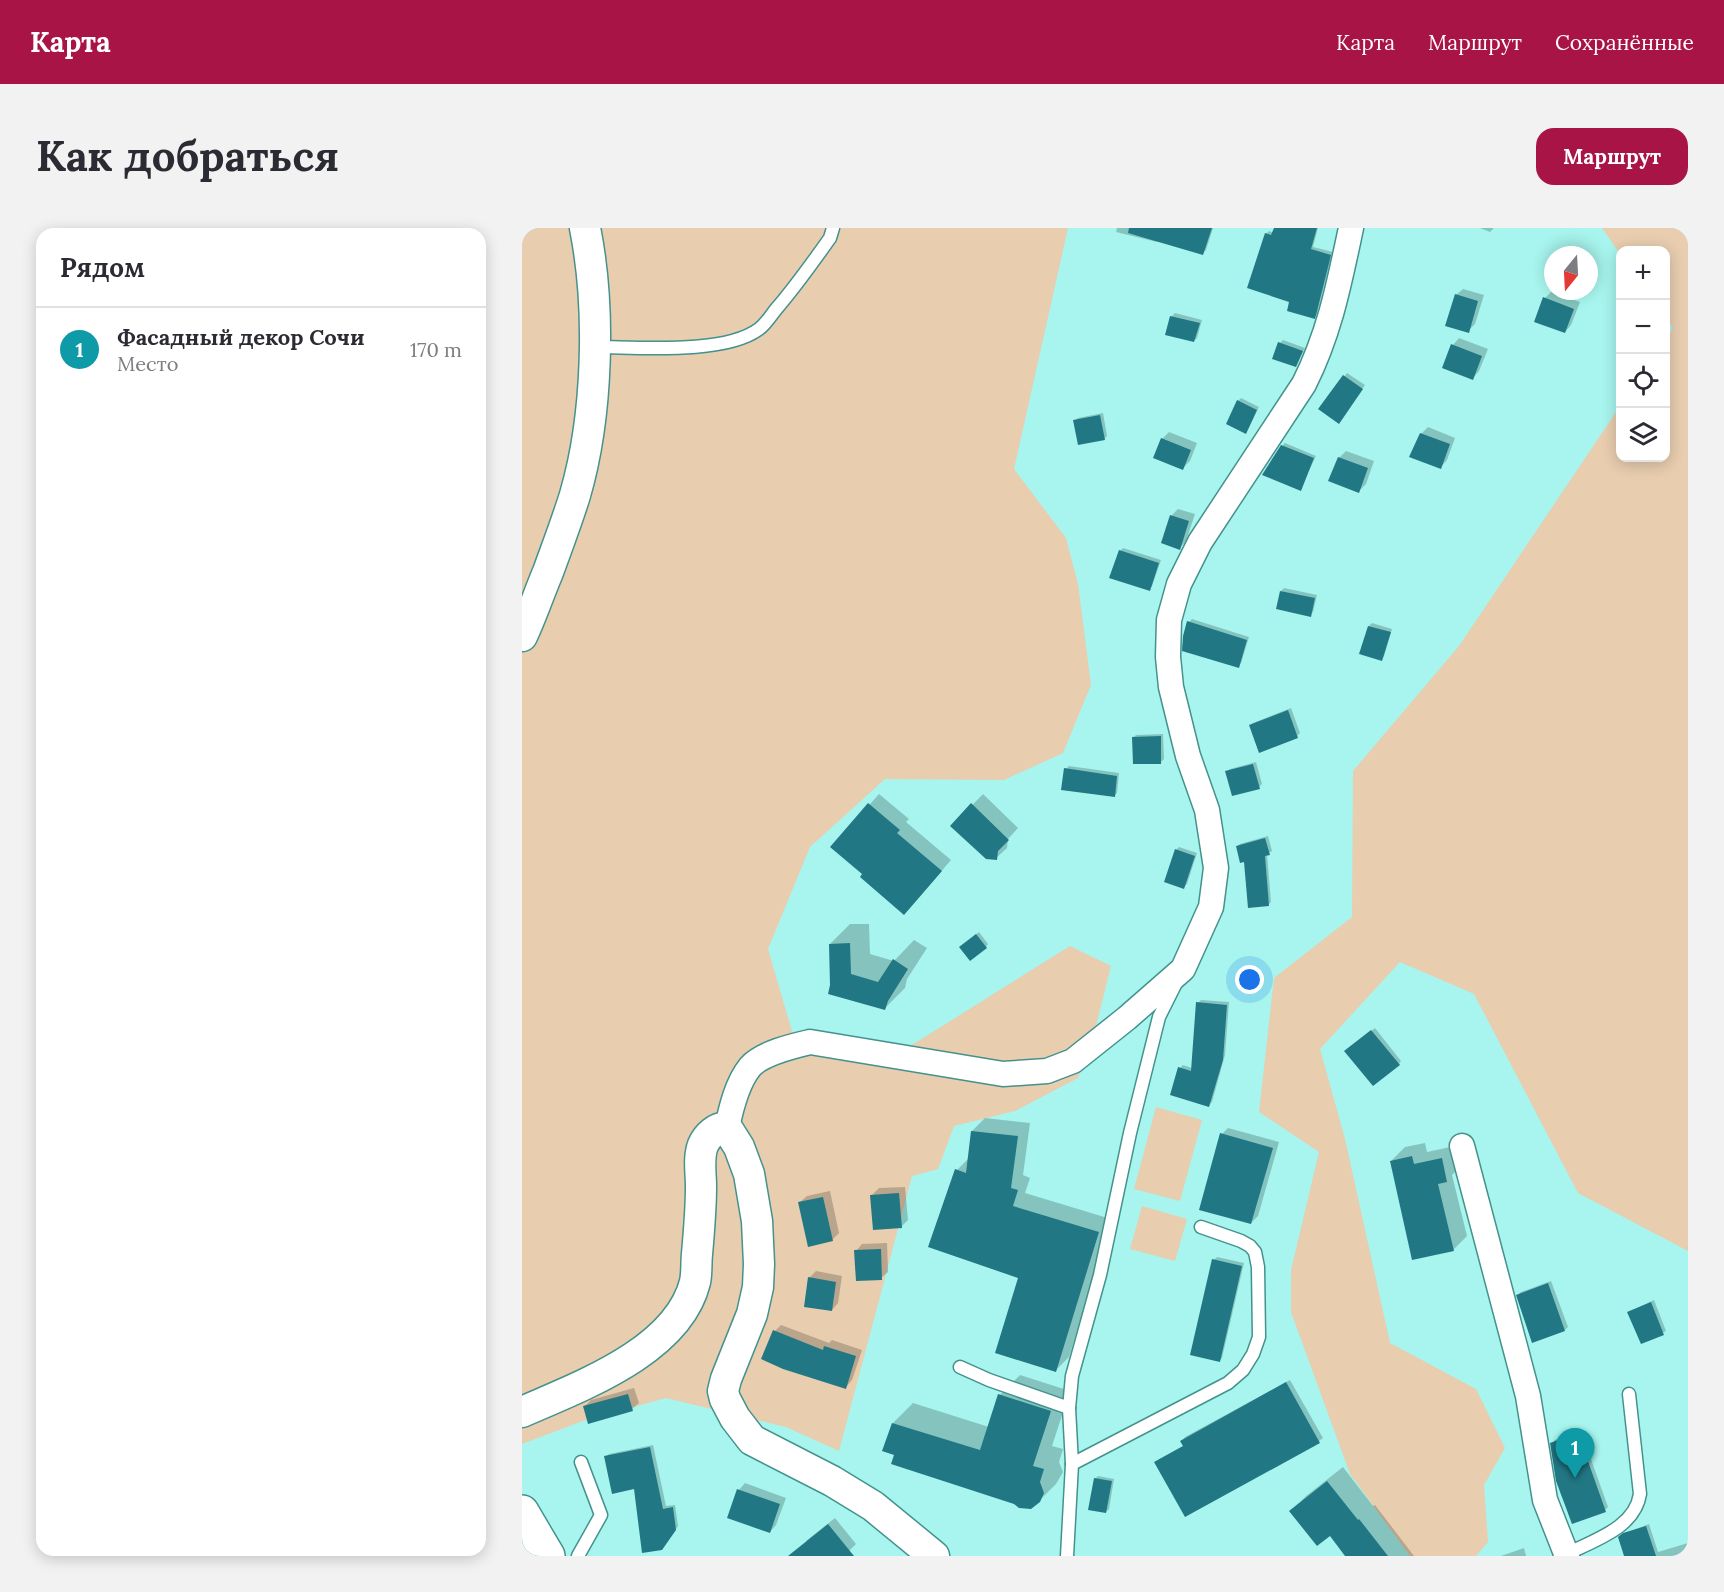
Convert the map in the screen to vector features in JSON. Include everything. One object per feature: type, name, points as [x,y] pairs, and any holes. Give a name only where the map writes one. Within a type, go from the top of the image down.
[{"type":"highway","points":[[522,1512],[548,1556]]},
{"type":"street","points":[[522,636],[575,494],[589,429],[595,347],[590,254],[585,228]]},
{"type":"street","points":[[934,1556],[873,1506],[832,1481],[752,1440],[730,1408],[723,1391],[752,1314],[758,1287],[759,1264],[757,1221],[748,1174],[739,1148],[727,1128],[730,1110],[737,1090],[751,1066],[780,1049],[810,1042],[1003,1074],[1047,1071],[1073,1061],[1183,969],[1211,907],[1216,868],[1208,810],[1188,756],[1170,687],[1169,620],[1179,584],[1200,542],[1304,384],[1316,359],[1333,312],[1351,228]]},
{"type":"street","points":[[522,1412],[637,1356],[675,1322],[687,1302],[695,1281],[700,1224],[700,1160],[704,1145],[717,1129],[727,1128]]},
{"type":"street","points":[[1462,1146],[1528,1396],[1545,1500],[1567,1555]]},
{"type":"lane","points":[[595,347],[700,346],[744,337],[760,329],[830,238],[833,228]]},
{"type":"lane","points":[[1067,1556],[1072,1464],[1069,1408],[1072,1376],[1100,1275],[1130,1133],[1158,1017],[1183,969]]},
{"type":"lane","points":[[1072,1464],[1227,1383],[1243,1370],[1253,1354],[1259,1337],[1258,1267],[1255,1252],[1241,1240],[1201,1227]]},
{"type":"lane","points":[[960,1367],[989,1380],[1069,1408]]},
{"type":"lane","points":[[1567,1555],[1626,1522],[1639,1502],[1629,1394]]},
{"type":"lane","points":[[578,1556],[601,1515],[581,1462]]},
{"type":"shaded area","points":[[522,228],[1068,228],[1014,469],[1066,538],[1078,584],[1091,685],[1063,753],[1004,780],[885,779],[810,847],[768,949],[796,1045],[888,1060],[1070,946],[1111,966],[1096,1026],[1078,1078],[1015,1111],[954,1126],[938,1169],[912,1176],[839,1451],[786,1427],[666,1398],[583,1421],[522,1444]]},
{"type":"shaded area","points":[[1602,228],[1688,228],[1688,1251],[1578,1193],[1474,994],[1400,962],[1320,1049],[1345,1139],[1390,1343],[1476,1389],[1505,1448],[1484,1485],[1488,1542],[1476,1556],[1410,1556],[1350,1474],[1291,1312],[1291,1270],[1319,1152],[1259,1112],[1274,978],[1352,917],[1353,771],[1459,646],[1616,412],[1616,462],[1670,462],[1670,333],[1673,328],[1670,323],[1670,246],[1616,246],[1616,248]]},
{"type":"shaded area","points":[[1156,1107],[1202,1120],[1180,1201],[1134,1189]]},
{"type":"shaded area","points":[[1142,1206],[1187,1219],[1175,1261],[1130,1249]]},
{"type":"building","points":[[1129,228],[1212,228],[1203,255],[1128,233]]},
{"type":"building","points":[[1274,228],[1317,228],[1311,249],[1331,255],[1315,319],[1287,311],[1289,302],[1247,288],[1265,233],[1271,235]]},
{"type":"building","points":[[1455,294],[1478,301],[1469,333],[1445,326]]},
{"type":"building","points":[[1543,297],[1544,300],[1551,300],[1574,309],[1565,333],[1534,322]]},
{"type":"building","points":[[1170,316],[1200,323],[1194,342],[1165,335]]},
{"type":"building","points":[[1278,342],[1303,351],[1296,367],[1272,359]]},
{"type":"building","points":[[1451,344],[1482,356],[1473,380],[1442,368]]},
{"type":"building","points":[[1343,375],[1363,389],[1339,424],[1318,409]]},
{"type":"building","points":[[1237,400],[1257,410],[1246,434],[1226,424]]},
{"type":"building","points":[[1100,415],[1105,440],[1078,445],[1073,420]]},
{"type":"building","points":[[1420,433],[1450,444],[1441,469],[1409,457]]},
{"type":"building","points":[[1161,438],[1191,450],[1183,470],[1153,458]]},
{"type":"building","points":[[1281,445],[1314,458],[1301,491],[1262,475]]},
{"type":"building","points":[[1338,457],[1368,468],[1359,493],[1328,481]]},
{"type":"building","points":[[1170,515],[1189,521],[1180,550],[1161,543]]},
{"type":"building","points":[[1119,550],[1159,563],[1150,591],[1109,578]]},
{"type":"building","points":[[1280,591],[1315,598],[1311,617],[1276,609]]},
{"type":"building","points":[[1187,621],[1247,640],[1239,668],[1182,651]]},
{"type":"building","points":[[1368,626],[1391,632],[1382,661],[1359,654]]},
{"type":"building","points":[[1288,710],[1298,738],[1259,753],[1249,725]]},
{"type":"building","points":[[1161,736],[1161,764],[1133,764],[1132,737]]},
{"type":"building","points":[[1253,764],[1260,789],[1232,796],[1225,771]]},
{"type":"building","points":[[1064,768],[1117,776],[1115,797],[1061,790]]},
{"type":"building","points":[[868,803],[900,830],[897,833],[942,871],[904,915],[830,847]]},
{"type":"building","points":[[971,803],[1009,840],[998,851],[997,860],[986,859],[950,826]]},
{"type":"building","points":[[1265,838],[1270,855],[1265,856],[1269,906],[1248,908],[1244,862],[1240,863],[1236,846]]},
{"type":"building","points":[[1175,849],[1195,856],[1184,889],[1164,882]]},
{"type":"building","points":[[976,934],[987,948],[970,961],[959,947]]},
{"type":"building","points":[[850,943],[851,974],[878,982],[893,959],[908,969],[885,1010],[828,994],[830,985],[829,944]]},
{"type":"building","points":[[1196,1002],[1227,1005],[1223,1060],[1209,1107],[1170,1095],[1178,1067],[1191,1071]]},
{"type":"building","points":[[1371,1030],[1400,1065],[1373,1086],[1344,1051]]},
{"type":"building","points":[[971,1131],[1018,1136],[1011,1188],[1018,1190],[1013,1206],[1099,1232],[1056,1372],[995,1353],[1018,1278],[928,1247],[955,1169],[966,1173]]},
{"type":"building","points":[[1220,1133],[1273,1148],[1251,1224],[1199,1210]]},
{"type":"building","points":[[1412,1156],[1414,1164],[1442,1158],[1447,1182],[1438,1184],[1454,1251],[1412,1260],[1390,1161]]},
{"type":"building","points":[[899,1193],[902,1228],[873,1230],[870,1195]]},
{"type":"building","points":[[823,1197],[833,1241],[808,1247],[798,1202]]},
{"type":"building","points":[[881,1249],[882,1280],[856,1281],[854,1250]]},
{"type":"building","points":[[1212,1259],[1242,1266],[1220,1362],[1190,1355]]},
{"type":"building","points":[[808,1277],[836,1282],[832,1311],[804,1307]]},
{"type":"building","points":[[1548,1283],[1565,1331],[1532,1343],[1516,1295]]},
{"type":"building","points":[[1651,1302],[1664,1335],[1641,1344],[1627,1312]]},
{"type":"building","points":[[773,1330],[823,1350],[824,1346],[856,1356],[846,1389],[783,1369],[761,1359]]},
{"type":"building","points":[[1286,1382],[1320,1443],[1185,1517],[1154,1462],[1183,1446],[1180,1441]]},
{"type":"building","points":[[628,1394],[633,1411],[588,1424],[583,1406]]},
{"type":"building","points":[[998,1394],[1051,1411],[1033,1466],[1044,1469],[1040,1482],[1044,1493],[1040,1502],[1031,1509],[1019,1508],[1014,1504],[891,1464],[894,1455],[882,1451],[892,1423],[980,1450]]},
{"type":"building","points":[[1578,1433],[1606,1512],[1572,1524],[1556,1481],[1550,1443]]},
{"type":"building","points":[[650,1447],[663,1509],[673,1507],[676,1530],[662,1550],[642,1553],[634,1489],[612,1494],[604,1456]]},
{"type":"building","points":[[1094,1478],[1112,1481],[1106,1513],[1088,1510]]},
{"type":"building","points":[[1327,1481],[1388,1556],[1345,1556],[1330,1536],[1317,1546],[1289,1511]]},
{"type":"building","points":[[737,1489],[780,1504],[770,1533],[727,1518]]},
{"type":"building","points":[[828,1524],[854,1556],[788,1556]]},
{"type":"building","points":[[1646,1526],[1656,1556],[1624,1556],[1618,1537],[1623,1533]]},
{"type":"place","name":"Фасадный декор Сочи","points":[[1575,1478]]}]
